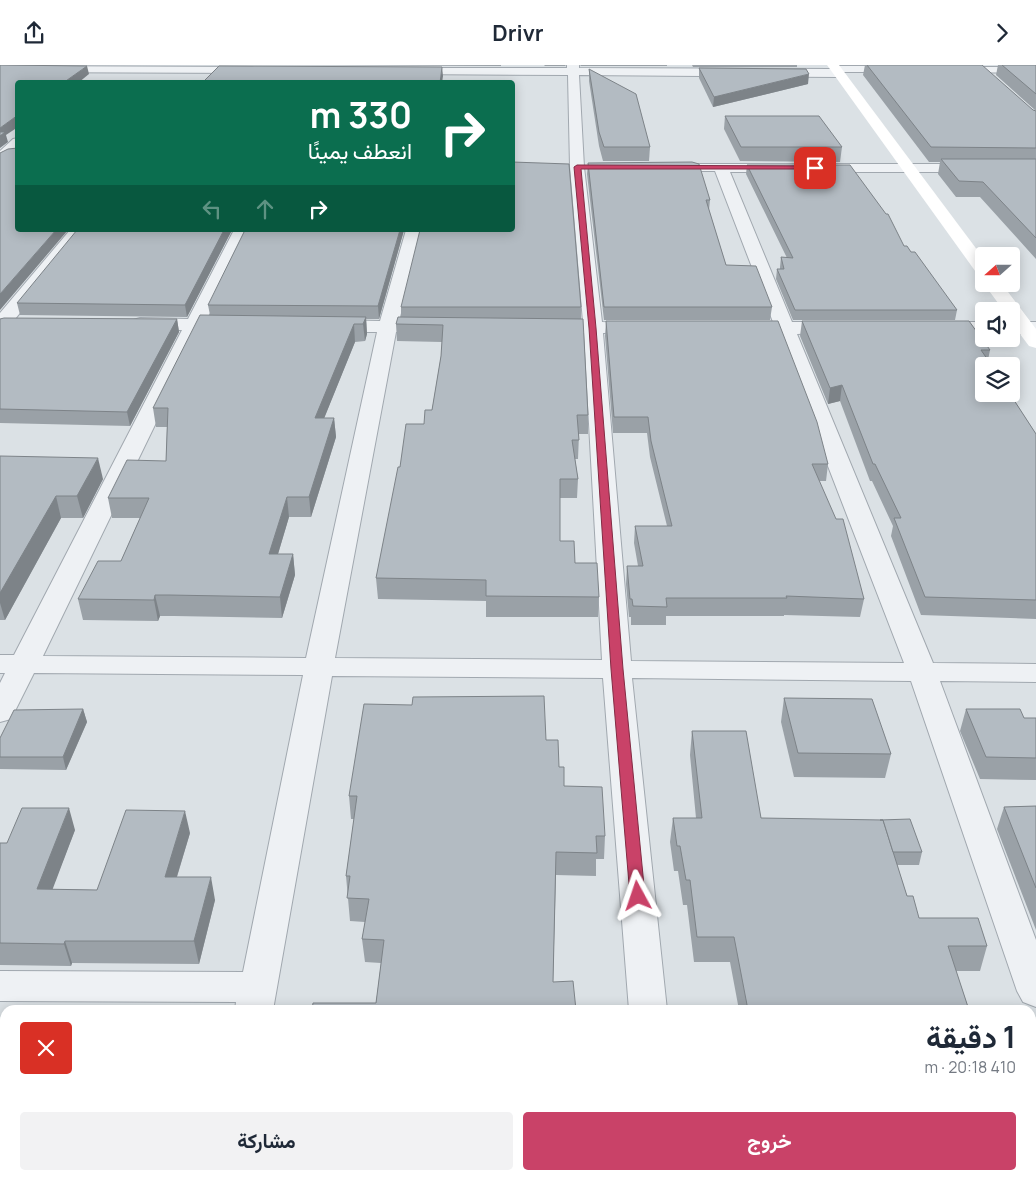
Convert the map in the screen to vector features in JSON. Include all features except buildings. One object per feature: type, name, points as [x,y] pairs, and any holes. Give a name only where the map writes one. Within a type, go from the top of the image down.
[{"type":"street","points":[[85,80],[99,67]]},
{"type":"street","points":[[204,80],[215,67]]},
{"type":"street","points":[[0,69],[215,67],[262,70]]},
{"type":"street","points":[[573,68],[574,167],[592,328],[617,669],[648,1005]]},
{"type":"street","points":[[390,70],[459,73],[573,68],[913,69]]},
{"type":"street","points":[[978,68],[995,83]]},
{"type":"street","points":[[942,70],[978,68],[1036,70]]},
{"type":"street","points":[[835,69],[975,259]]},
{"type":"street","points":[[3,164],[15,146]]},
{"type":"street","points":[[645,167],[1036,168]]},
{"type":"street","points":[[722,168],[922,672],[1036,991]]},
{"type":"street","points":[[0,324],[77,232]]},
{"type":"street","points":[[0,712],[12,664],[194,324],[241,232]]},
{"type":"street","points":[[0,986],[257,999],[319,666],[388,326],[413,232]]},
{"type":"street","points":[[1000,293],[1027,331]]},
{"type":"street","points":[[0,324],[20,323]]},
{"type":"street","points":[[127,324],[252,325]]},
{"type":"street","points":[[311,325],[456,327]]},
{"type":"street","points":[[524,327],[660,328]]},
{"type":"street","points":[[726,328],[854,328]]},
{"type":"street","points":[[924,328],[975,328]]},
{"type":"street","points":[[12,664],[1036,673]]},
{"type":"route","points":[[638,896],[617,669],[592,328],[577,167],[815,168]]}]
